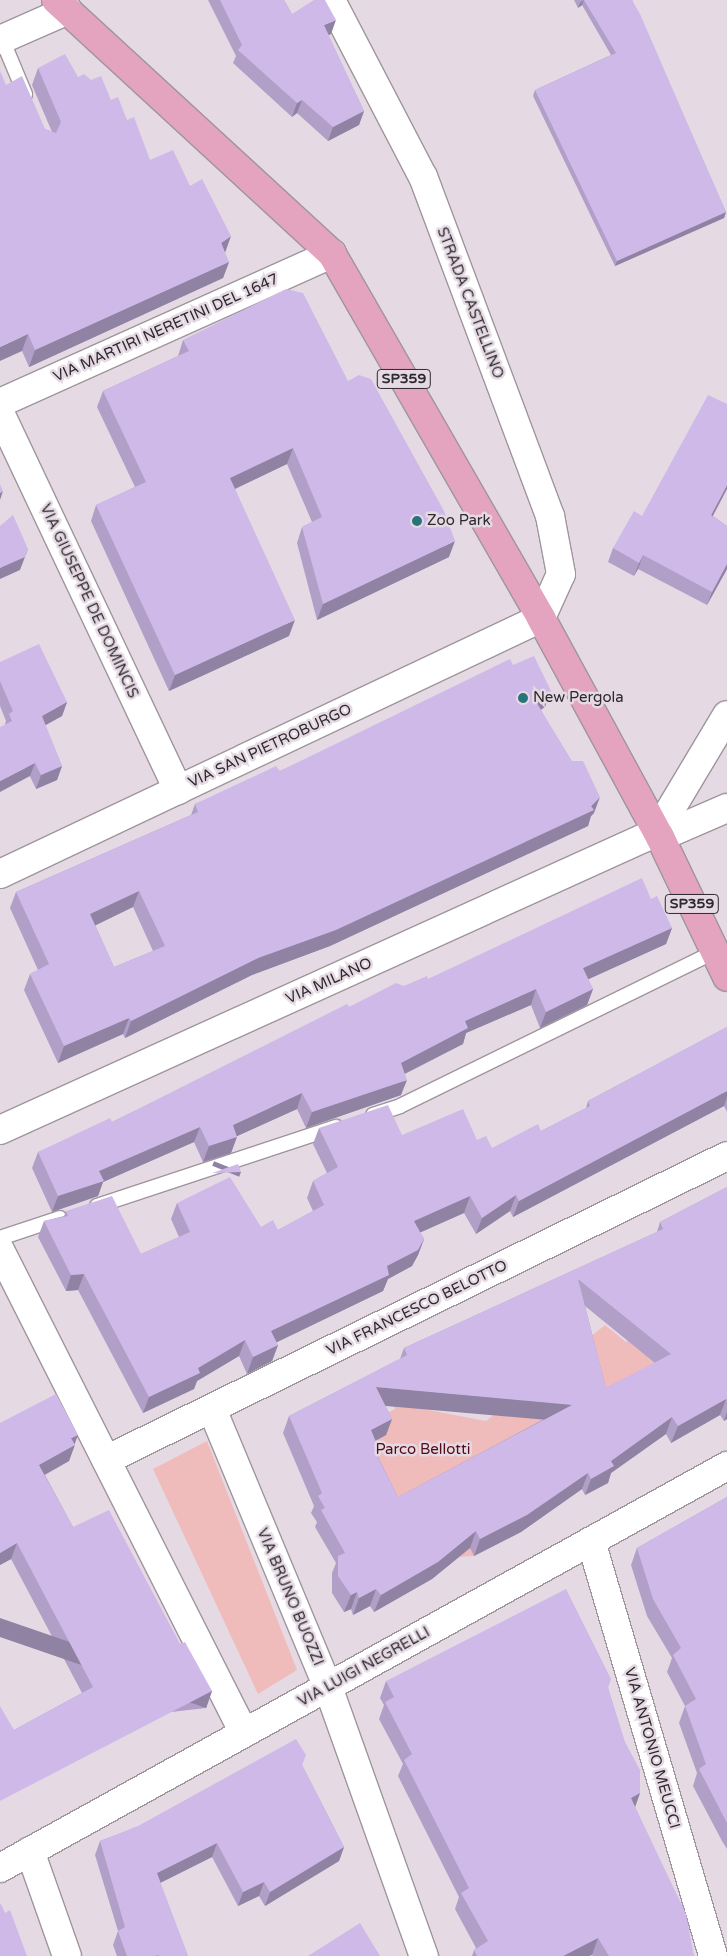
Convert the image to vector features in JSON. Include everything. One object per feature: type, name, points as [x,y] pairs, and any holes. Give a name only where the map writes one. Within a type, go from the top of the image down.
[{"type":"main road","name":"SP359","points":[[62,5],[332,254],[541,618],[659,834],[727,976]]},
{"type":"street","name":"STRADA CASTELLINO","points":[[331,0],[423,177],[550,516],[561,574],[541,618]]},
{"type":"street","points":[[1,40],[62,5]]},
{"type":"street","name":"VIA MARTIRI NERETINI DEL 1647","points":[[0,403],[332,254]]},
{"type":"street","name":"VIA GIUSEPPE DE DOMINCIS","points":[[0,413],[178,790]]},
{"type":"street","name":"VIA SAN PIETROBURGO","points":[[0,874],[541,618]]},
{"type":"street","points":[[659,834],[727,714]]},
{"type":"street","name":"VIA MILANO","points":[[0,1130],[659,834],[727,808]]},
{"type":"street","name":"VIA FRANCESCO BELOTTO","points":[[106,1460],[727,1156]]},
{"type":"street","points":[[0,1250],[244,1733]]},
{"type":"street","name":"VIA BRUNO BUOZZI","points":[[212,1409],[328,1687],[424,1956]]},
{"type":"street","name":"VIA LUIGI NEGRELLI","points":[[0,1868],[727,1466]]},
{"type":"street","name":"VIA ANTONIO MEUCCI","points":[[591,1541],[713,1956]]},
{"type":"street","points":[[30,1851],[67,1956]]},
{"type":"lane","points":[[1,40],[32,108]]},
{"type":"lane","points":[[0,1238],[400,1106],[715,952]]},
{"type":"green space","name":"Parco Bellotti","points":[[721,1321],[474,1556],[457,1557],[418,1526],[348,1455],[377,1418],[395,1409],[382,1382],[418,1408],[486,1421],[605,1325],[626,1342],[656,1327]]},
{"type":"green space","points":[[207,1441],[297,1670],[258,1694],[153,1469]]},
{"type":"building","points":[[220,0],[284,0],[292,14],[314,0],[325,0],[336,20],[324,25],[364,111],[333,127],[302,100],[297,103],[238,50],[242,45]]},
{"type":"building","points":[[584,0],[632,0],[640,14],[726,212],[617,261],[535,90],[616,53]]},
{"type":"building","points":[[65,54],[78,77],[84,74],[91,80],[101,76],[111,100],[118,97],[127,120],[134,117],[150,160],[173,150],[190,186],[202,179],[231,236],[221,243],[229,262],[35,350],[28,334],[0,347],[0,71],[6,85],[22,76],[45,129],[56,133],[61,122],[38,68]]},
{"type":"building","points":[[286,289],[303,293],[348,381],[359,375],[371,379],[444,511],[455,541],[323,604],[302,527],[322,517],[293,448],[230,478],[295,620],[175,675],[96,505],[146,482],[103,391],[189,351],[183,340]]},
{"type":"building","points":[[708,395],[727,404],[727,485],[711,515],[727,526],[727,564],[712,592],[643,555],[639,563],[613,548],[634,511],[642,516]]},
{"type":"building","points":[[13,515],[28,549],[25,557],[0,568],[0,526]]},
{"type":"building","points":[[39,644],[67,702],[42,716],[62,766],[41,775],[35,763],[0,781],[0,727],[12,721],[9,714],[13,711],[0,681],[0,662]]},
{"type":"building","points":[[534,656],[551,691],[535,700],[572,761],[583,761],[600,797],[591,806],[594,810],[336,930],[258,958],[131,1021],[129,1018],[64,1046],[30,974],[49,964],[16,892],[198,812],[195,804],[276,766],[280,771],[510,659],[513,665]],"holes":[[[139,891],[165,946],[114,967],[90,914]]]},
{"type":"building","points":[[642,878],[651,899],[657,896],[672,928],[583,968],[593,989],[546,1012],[536,989],[465,1021],[468,1028],[401,1063],[407,1080],[312,1112],[302,1093],[233,1125],[237,1137],[209,1146],[200,1127],[99,1171],[104,1181],[58,1196],[38,1152],[110,1118],[112,1122],[347,1004],[349,1007],[396,983],[404,986],[427,976],[428,979]]},
{"type":"building","points":[[727,1027],[727,1091],[519,1201],[516,1195],[482,1218],[470,1196],[414,1221],[424,1239],[418,1250],[387,1266],[389,1275],[271,1331],[278,1345],[253,1357],[245,1340],[198,1368],[200,1373],[149,1397],[84,1274],[71,1275],[44,1221],[68,1216],[66,1211],[112,1196],[141,1254],[190,1232],[177,1203],[230,1177],[261,1227],[273,1220],[278,1230],[324,1205],[313,1181],[338,1167],[319,1128],[388,1105],[402,1135],[463,1109],[477,1140],[486,1136],[492,1148],[538,1124],[541,1131],[590,1106],[588,1101]]},
{"type":"building","points":[[238,1164],[241,1172],[212,1173]]},
{"type":"building","points":[[727,1187],[727,1400],[678,1426],[672,1417],[611,1461],[614,1466],[591,1479],[588,1473],[527,1515],[480,1539],[476,1531],[438,1562],[381,1595],[376,1589],[359,1598],[357,1592],[351,1595],[338,1576],[338,1556],[345,1553],[321,1510],[325,1508],[318,1496],[322,1493],[289,1416],[407,1355],[404,1348],[663,1229],[660,1222]],"holes":[[[578,1279],[671,1354],[606,1388]],[[376,1387],[572,1405],[398,1497],[375,1452],[379,1449],[371,1430],[392,1419]]]},
{"type":"building","points":[[56,1394],[78,1435],[71,1438],[75,1445],[39,1465],[73,1527],[109,1510],[180,1644],[185,1642],[212,1691],[0,1801],[0,1706],[14,1730],[93,1687],[17,1543],[0,1553],[0,1423]]},
{"type":"building","points":[[727,1497],[727,1823],[699,1769],[706,1764],[685,1706],[696,1699],[673,1655],[681,1648],[653,1599],[637,1548]]},
{"type":"building","points":[[566,1589],[611,1679],[608,1688],[625,1742],[640,1770],[640,1793],[631,1798],[686,1914],[694,1956],[609,1956],[598,1938],[563,1956],[477,1956],[474,1950],[488,1941],[461,1893],[469,1888],[404,1760],[412,1754],[385,1702],[394,1697],[386,1681]]},
{"type":"building","points":[[296,1739],[306,1755],[302,1765],[344,1847],[270,1892],[264,1882],[243,1892],[217,1843],[157,1873],[188,1956],[127,1956],[118,1931],[125,1927],[100,1841],[138,1826]]},
{"type":"building","points":[[0,1904],[5,1913],[10,1910],[27,1956],[0,1956]]},
{"type":"building","points":[[360,1923],[380,1956],[308,1956]]},
{"type":"place","name":"Zoo Park","points":[[417,521]]},
{"type":"place","name":"New Pergola","points":[[523,698]]}]
